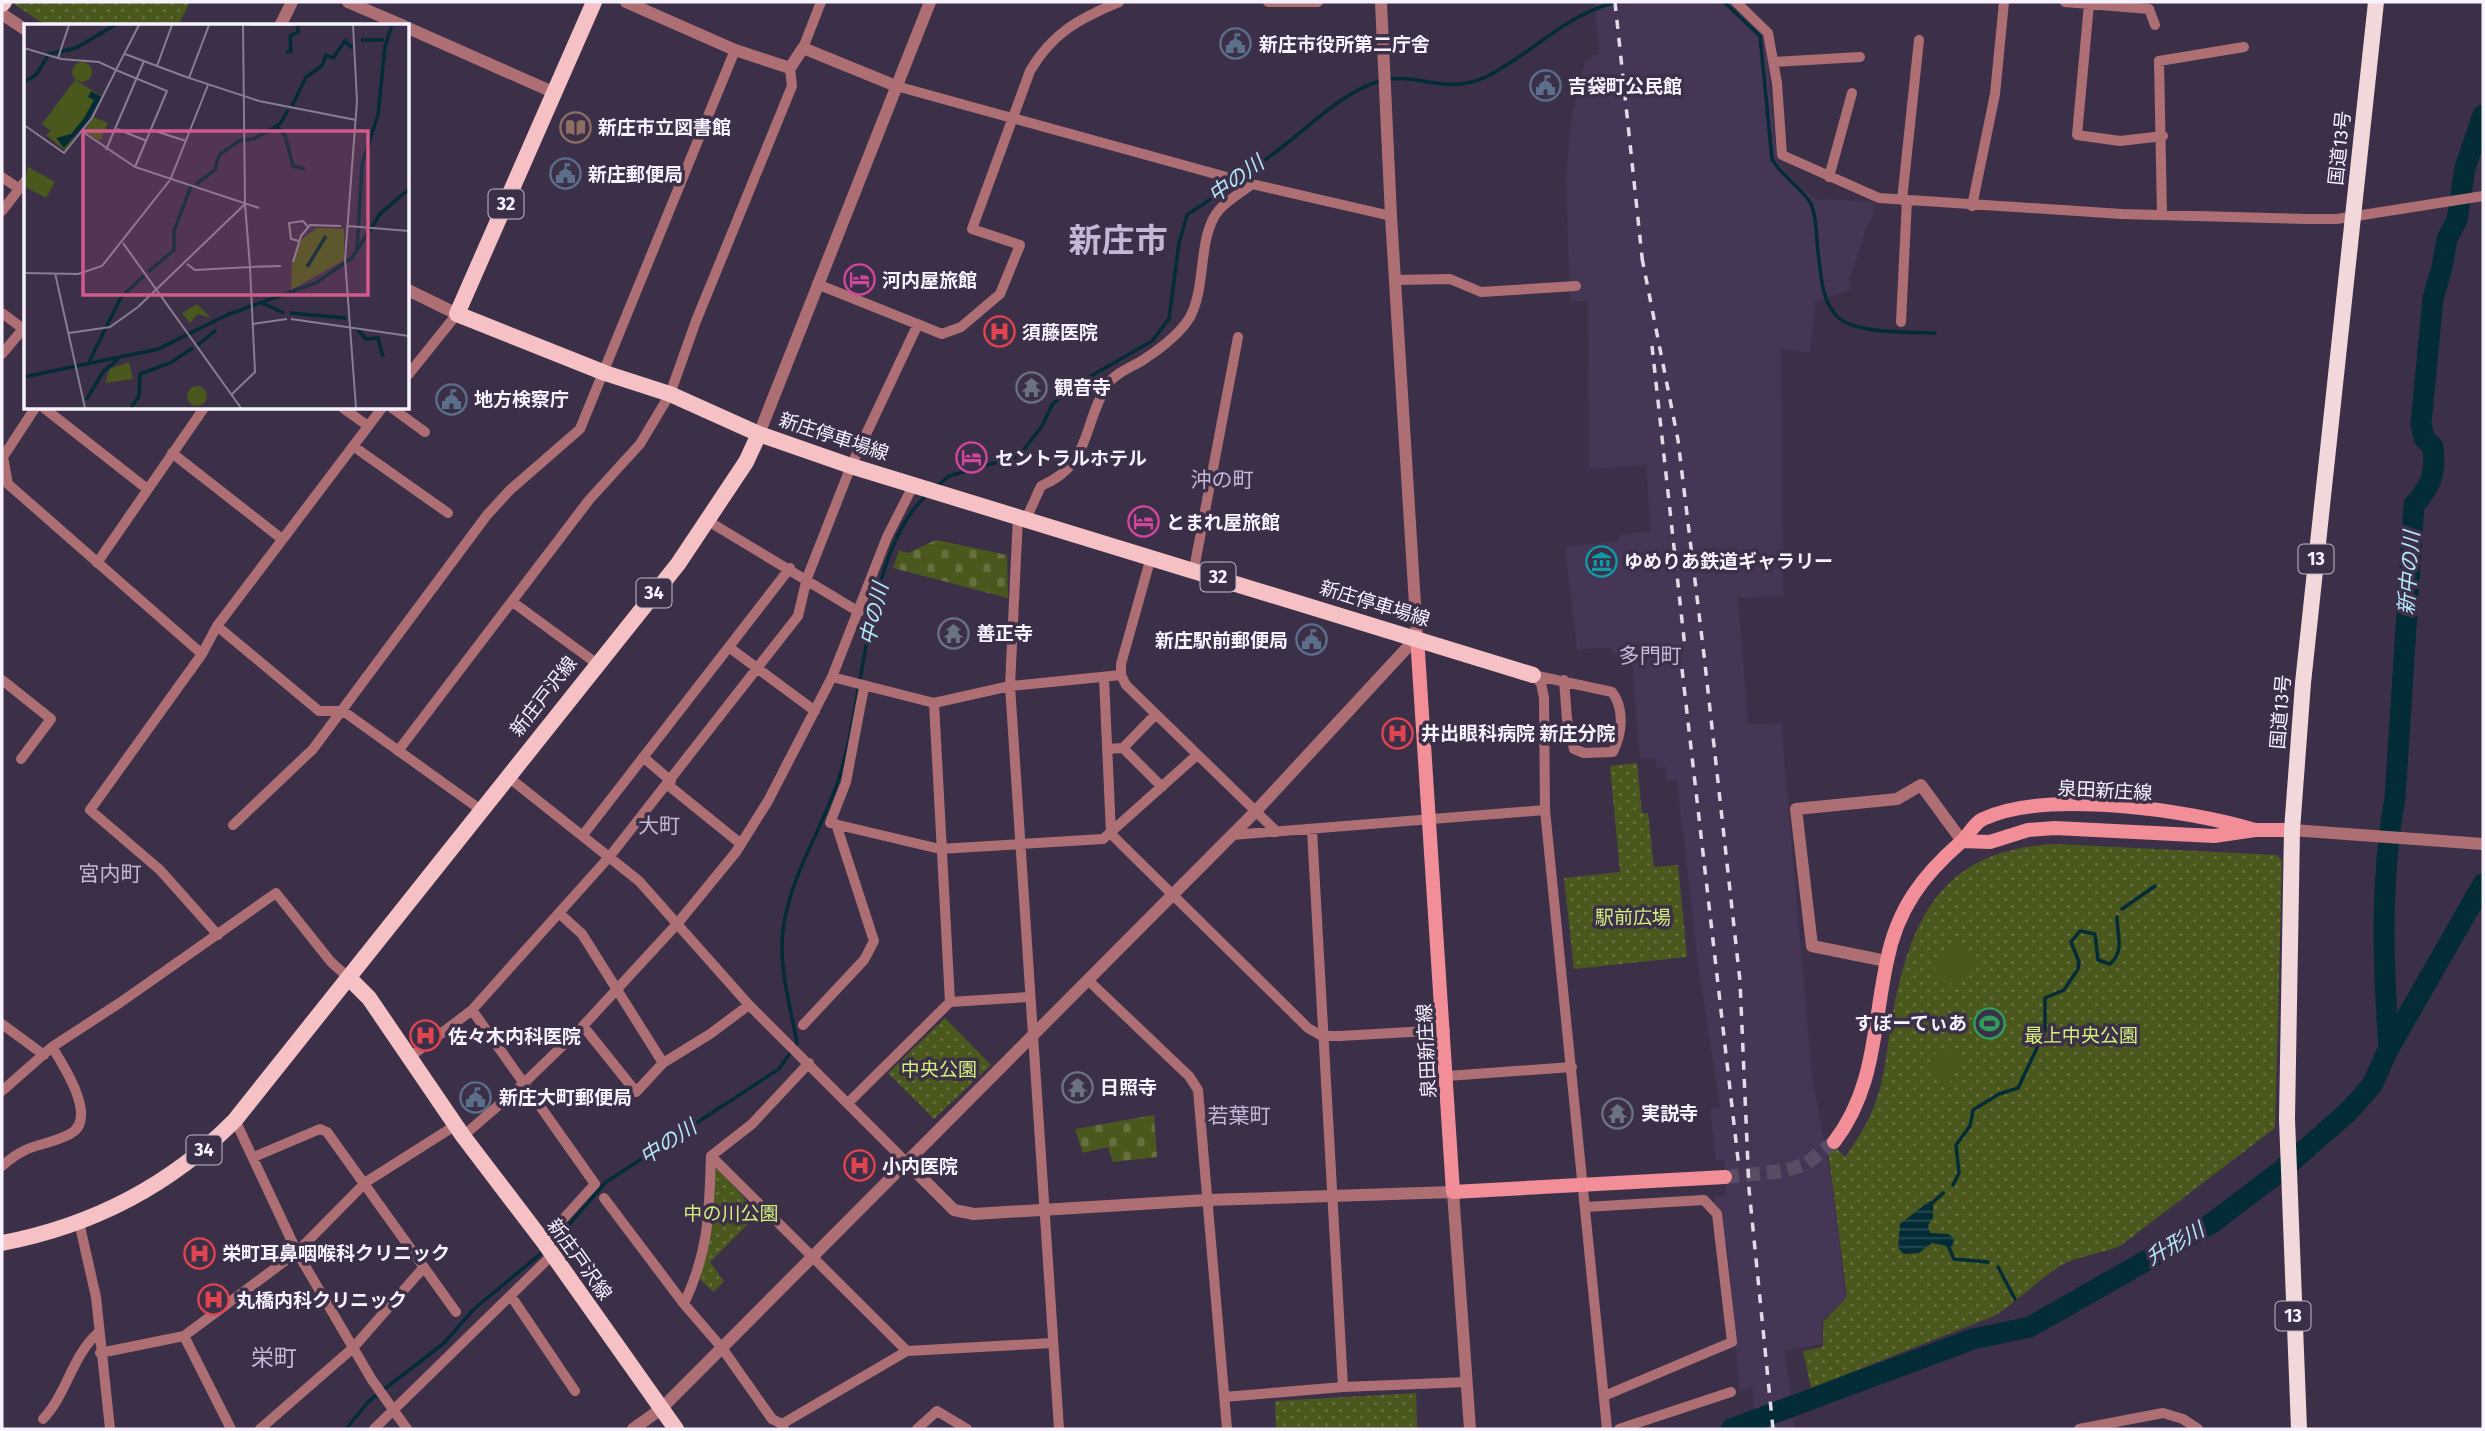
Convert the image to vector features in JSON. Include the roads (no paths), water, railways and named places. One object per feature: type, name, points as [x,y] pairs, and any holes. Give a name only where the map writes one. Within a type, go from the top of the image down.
[{"type":"highway","name":"国道13号","points":[[2299,1429],[2288,1202],[2287,1119],[2292,830],[2302,683],[2376,2]]},
{"type":"main road","name":"32","points":[[457,314],[594,2]]},
{"type":"main road","name":"新庄停車場線","points":[[457,314],[605,373],[670,394],[759,433],[851,466],[1417,637],[1533,675]]},
{"type":"main road","name":"新庄戸沢線","points":[[2,1243],[79,1222],[163,1180],[205,1149],[235,1120],[350,979],[596,663],[678,564],[746,462],[759,433]]},
{"type":"main road","name":"泉田新庄線","points":[[1417,637],[1445,1030],[1453,1192]]},
{"type":"main road","name":"泉田新庄線","points":[[1834,1142],[1858,1105],[1869,1073],[1886,961],[1910,900],[1930,869],[1962,841],[1980,820],[2021,807],[2105,806],[2213,817],[2255,830]]},
{"type":"main road","name":"泉田新庄線","points":[[1962,841],[1990,842],[2028,830],[2056,828],[2214,836],[2255,830],[2292,830]]},
{"type":"main road","name":"新庄戸沢線","points":[[350,979],[369,998],[459,1131],[543,1241],[676,1429]]},
{"type":"main road","points":[[1453,1192],[1724,1177]]},
{"type":"street","points":[[281,24],[292,2]]},
{"type":"street","points":[[348,2],[399,24]]},
{"type":"street","points":[[626,2],[735,50],[790,68]]},
{"type":"street","points":[[398,751],[514,603],[589,500],[639,444],[670,394],[696,321],[792,86],[790,68],[803,48],[821,2]]},
{"type":"street","points":[[759,433],[930,2]]},
{"type":"street","points":[[817,284],[942,334],[950,333],[1000,294],[1020,245],[972,229],[1011,119],[1041,52],[1063,29],[1119,2]]},
{"type":"street","points":[[1268,2],[1318,2]]},
{"type":"street","points":[[633,1429],[661,1409],[1033,1038],[1255,812],[1417,637],[1391,216],[1381,2]]},
{"type":"street","points":[[1736,2],[1768,33],[1774,62],[1782,155],[1879,198],[1972,206],[2308,219],[2353,216],[2483,196]]},
{"type":"street","points":[[1972,206],[1996,94],[2004,2]]},
{"type":"street","points":[[2065,2],[2150,9],[2155,25]]},
{"type":"street","points":[[2089,4],[2077,135],[2120,141],[2163,136]]},
{"type":"street","points":[[2,14],[24,29]]},
{"type":"street","points":[[410,29],[555,93]]},
{"type":"street","points":[[1901,322],[1904,200],[1919,40]]},
{"type":"street","points":[[2162,215],[2163,136],[2159,61],[2244,47]]},
{"type":"street","points":[[803,48],[896,86],[1011,119],[1250,183],[1391,216]]},
{"type":"street","points":[[233,825],[313,749],[487,515],[510,490],[580,429],[735,50]]},
{"type":"street","points":[[1774,62],[1860,57]]},
{"type":"street","points":[[1829,177],[1852,93]]},
{"type":"street","points":[[2,177],[18,188]]},
{"type":"street","points":[[2,211],[24,182]]},
{"type":"street","points":[[1059,1429],[1010,687],[1022,517],[1041,486],[1055,480],[1074,463],[1087,439],[1109,382],[1171,339],[1188,320],[1197,302],[1210,226],[1219,210],[1250,183]]},
{"type":"street","points":[[1396,280],[1450,279],[1481,292],[1576,286]]},
{"type":"street","points":[[410,291],[457,314],[410,372]]},
{"type":"street","points":[[2,313],[24,329]]},
{"type":"street","points":[[410,1057],[472,1010],[610,856],[670,783],[798,616],[807,578],[851,466],[918,324]]},
{"type":"street","points":[[2,354],[24,331]]},
{"type":"street","points":[[1194,569],[1238,337]]},
{"type":"street","points":[[34,410],[3,457],[5,487],[202,654]]},
{"type":"street","points":[[47,410],[146,488]]},
{"type":"street","points":[[97,563],[146,488],[203,410]]},
{"type":"street","points":[[346,410],[368,426]]},
{"type":"street","points":[[218,935],[160,870],[90,810],[202,654],[217,626],[380,410]]},
{"type":"street","points":[[395,410],[425,432]]},
{"type":"street","points":[[353,446],[448,513]]},
{"type":"street","points":[[172,453],[282,539]]},
{"type":"street","points":[[100,1353],[184,1336],[297,1252],[366,1182],[459,1131],[523,1084],[583,1026],[677,923],[741,844],[768,801],[832,677],[887,537],[927,488]]},
{"type":"street","points":[[708,521],[807,578],[859,612]]},
{"type":"street","points":[[1151,557],[1121,664],[1121,675],[1126,685],[1277,832]]},
{"type":"street","points":[[583,835],[790,568]]},
{"type":"street","points":[[514,603],[596,663]]},
{"type":"street","points":[[217,626],[319,711],[343,711],[481,810]]},
{"type":"street","points":[[730,648],[815,711]]},
{"type":"street","points":[[832,677],[934,703],[1010,687],[1121,675]]},
{"type":"street","points":[[1533,675],[1564,680],[1604,690],[1617,699],[1621,710],[1620,728],[1613,752],[1584,753],[1574,748],[1567,719],[1564,680]]},
{"type":"street","points":[[1533,675],[1541,683],[1544,698],[1545,810],[1607,1429]]},
{"type":"street","points":[[1104,677],[1111,834],[1295,1017],[1322,1035],[1445,1030]]},
{"type":"street","points":[[2,680],[51,719],[21,759]]},
{"type":"street","points":[[864,687],[846,782],[830,823],[940,849],[1103,839],[1197,755]]},
{"type":"street","points":[[934,703],[950,1002]]},
{"type":"street","points":[[1107,749],[1124,748],[1156,714]]},
{"type":"street","points":[[1124,748],[1162,787]]},
{"type":"street","points":[[643,757],[741,844]]},
{"type":"street","points":[[507,776],[639,881],[748,1005],[954,1210],[974,1214],[1208,1200],[1453,1192],[1470,1429]]},
{"type":"street","points":[[1886,961],[1812,946],[1796,809],[1897,799],[1921,785],[1962,841]]},
{"type":"street","points":[[1232,835],[1545,810]]},
{"type":"street","points":[[803,1025],[864,960],[874,941],[836,824]]},
{"type":"street","points":[[1312,830],[1343,1387]]},
{"type":"street","points":[[2292,830],[2481,840]]},
{"type":"street","points":[[2,1091],[48,1051],[276,893],[331,962],[350,979]]},
{"type":"street","points":[[559,913],[582,934],[616,990],[633,1011],[663,1063]]},
{"type":"street","points":[[1089,981],[1189,1076],[1198,1090],[1227,1429]]},
{"type":"street","points":[[848,1103],[950,1002],[1029,997]]},
{"type":"street","points":[[583,1026],[636,1092],[663,1063],[710,1034],[748,1005]]},
{"type":"street","points":[[472,1010],[596,1184],[543,1241]]},
{"type":"street","points":[[2,1024],[48,1051],[75,1084],[81,1116],[79,1125],[71,1134],[26,1147],[2,1166]]},
{"type":"street","points":[[684,1304],[701,1266],[708,1234],[711,1156],[752,1124],[808,1063]]},
{"type":"street","points":[[1447,1076],[1572,1067]]},
{"type":"street","points":[[235,1120],[297,1252],[372,1380],[407,1429]]},
{"type":"street","points":[[254,1157],[320,1129],[327,1132],[366,1182],[456,1312]]},
{"type":"street","points":[[711,1156],[907,1350]]},
{"type":"street","points":[[604,1198],[684,1304],[722,1349],[772,1419],[783,1427],[907,1350],[1052,1343]]},
{"type":"street","points":[[1585,1207],[1704,1200],[1710,1205],[1717,1214],[1732,1342],[1604,1396]]},
{"type":"street","points":[[79,1222],[96,1297],[110,1429]]},
{"type":"street","points":[[374,1429],[391,1407],[552,1255]]},
{"type":"street","points":[[260,1429],[353,1349],[424,1267]]},
{"type":"street","points":[[511,1296],[575,1391]]},
{"type":"street","points":[[43,1419],[54,1408],[86,1343],[99,1332]]},
{"type":"street","points":[[184,1336],[231,1429]]},
{"type":"street","points":[[1224,1397],[1343,1387],[1467,1382]]},
{"type":"street","points":[[1619,1429],[1731,1392]]},
{"type":"street","points":[[917,1429],[937,1411],[967,1429]]},
{"type":"street","points":[[2079,1429],[2163,1413],[2183,1419],[2198,1429]]},
{"type":"water","points":[[1615,911],[1621,911],[1626,919],[1624,925],[1615,927],[1610,922],[1610,916]]},
{"type":"water","points":[[1929,1201],[1933,1203],[1933,1218],[1928,1225],[1930,1233],[1949,1234],[1954,1239],[1952,1247],[1932,1243],[1919,1253],[1904,1254],[1898,1248],[1900,1224]]},
{"type":"waterway","name":"中の川","points":[[936,487],[949,476],[1019,456],[1042,426],[1052,405],[1070,388],[1152,341],[1169,319],[1179,243],[1187,215],[1259,165],[1349,95],[1389,79],[1443,84],[1472,82],[1505,66],[1582,15],[1617,2]]},
{"type":"waterway","points":[[1724,2],[1760,36],[1772,159],[1804,194],[1813,209],[1823,287],[1833,312],[1847,323],[1871,330],[1935,333]]},
{"type":"waterway","name":"新中の川","points":[[2389,1048],[2384,954],[2385,892],[2395,798],[2414,505],[2425,492],[2434,465],[2433,447],[2424,438],[2421,424],[2433,298],[2447,239],[2457,220],[2465,168],[2483,115]]},
{"type":"waterway","name":"中の川","points":[[552,1244],[606,1182],[779,1069],[797,1043],[782,953],[788,904],[800,869],[837,784],[846,752],[878,590],[891,552],[907,519],[928,494]]},
{"type":"waterway","name":"升形川","points":[[1731,1429],[1973,1339],[2030,1327],[2212,1223],[2283,1169],[2349,1111],[2372,1085],[2389,1048],[2483,884]]},
{"type":"waterway","points":[[2122,909],[2155,886]]},
{"type":"waterway","points":[[1953,1185],[1959,1173],[1956,1145],[1970,1126],[1973,1110],[1999,1094],[2018,1088],[2045,1031],[2045,998],[2064,990],[2078,969],[2079,962],[2071,942],[2080,931],[2095,934],[2098,960],[2110,964],[2119,948],[2117,917]]},
{"type":"waterway","points":[[1929,1206],[1943,1193]]},
{"type":"waterway","points":[[1947,1243],[1954,1259],[1988,1262]]},
{"type":"waterway","name":"中の川","points":[[346,1429],[368,1402],[444,1343],[474,1309],[544,1251]]},
{"type":"waterway","points":[[1998,1267],[2015,1299]]},
{"type":"tunnel","points":[[1725,1177],[1784,1171],[1806,1164],[1834,1142]]},
{"type":"railway","points":[[1615,2],[1643,266]]},
{"type":"railway","points":[[1642,258],[1678,440],[1704,655],[1740,981],[1749,1189],[1773,1429]]},
{"type":"railway","points":[[1652,346],[1685,648]]},
{"type":"railway","points":[[1682,669],[1739,1168]]},
{"type":"place","name":"新庄市役所第二庁舎","points":[[1236,44]]},
{"type":"place","name":"吉袋町公民館","points":[[1545,86]]},
{"type":"place","name":"新庄市立図書館","points":[[575,127]]},
{"type":"place","name":"新庄郵便局","points":[[565,174]]},
{"type":"place","name":"河内屋旅館","points":[[859,280]]},
{"type":"place","name":"須藤医院","points":[[999,332]]},
{"type":"place","name":"観音寺","points":[[1031,387]]},
{"type":"place","name":"地方検察庁","points":[[451,399]]},
{"type":"place","name":"セントラルホテル","points":[[972,458]]},
{"type":"place","name":"とまれ屋旅館","points":[[1143,522]]},
{"type":"place","name":"ゆめりあ鉄道ギャラリー","points":[[1601,561]]},
{"type":"place","name":"善正寺","points":[[953,633]]},
{"type":"place","name":"新庄駅前郵便局","points":[[1311,640]]},
{"type":"place","name":"井出眼科病院 新庄分院","points":[[1398,733]]},
{"type":"place","name":"すぽーてぃあ","points":[[1990,1023]]},
{"type":"place","name":"佐々木内科医院","points":[[425,1036]]},
{"type":"place","name":"日照寺","points":[[1077,1087]]},
{"type":"place","name":"新庄大町郵便局","points":[[476,1097]]},
{"type":"place","name":"実説寺","points":[[1618,1113]]},
{"type":"place","name":"小内医院","points":[[859,1166]]},
{"type":"place","name":"栄町耳鼻咽喉科クリニック","points":[[199,1253]]},
{"type":"place","name":"丸橋内科クリニック","points":[[213,1300]]},
{"type":"district","name":"新庄市","points":[[1118,240]]},
{"type":"district","name":"沖の町","points":[[1222,480]]},
{"type":"district","name":"多門町","points":[[1650,656]]},
{"type":"district","name":"大町","points":[[659,826]]},
{"type":"district","name":"宮内町","points":[[110,874]]},
{"type":"district","name":"若葉町","points":[[1239,1116]]},
{"type":"district","name":"栄町","points":[[274,1358]]},
{"type":"park label","name":"駅前広場","points":[[1633,917]]},
{"type":"park label","name":"最上中央公園","points":[[2081,1035]]},
{"type":"park label","name":"中央公園","points":[[939,1069]]},
{"type":"park label","name":"中の川公園","points":[[731,1213]]}]
